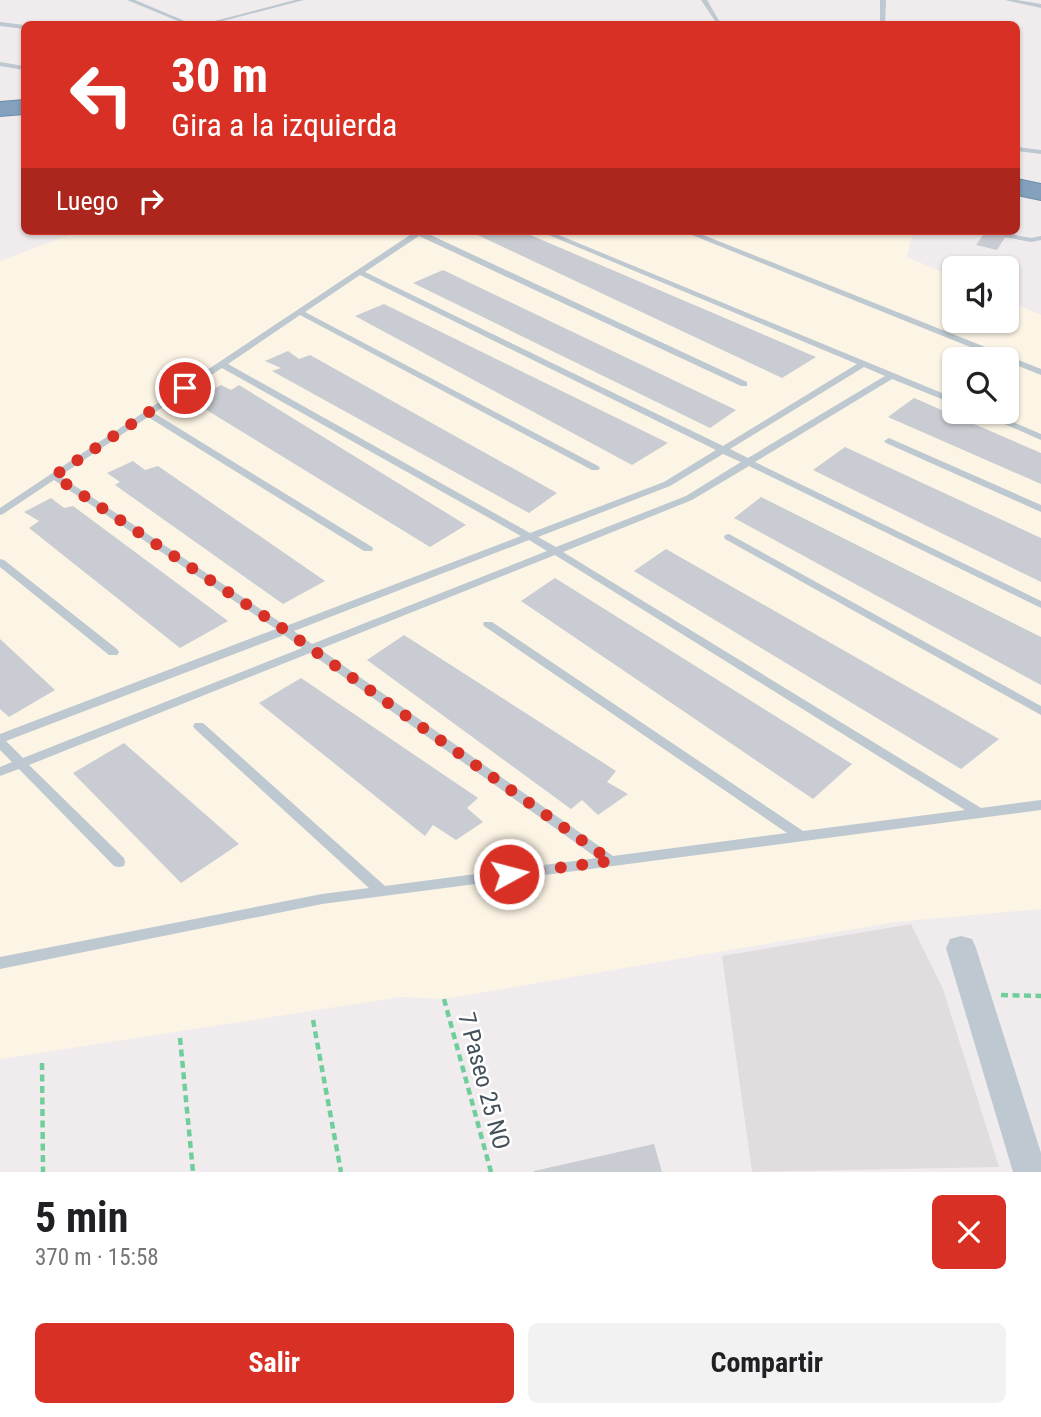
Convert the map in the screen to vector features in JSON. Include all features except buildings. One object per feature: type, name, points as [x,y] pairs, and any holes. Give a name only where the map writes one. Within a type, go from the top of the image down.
[{"type":"highway","points":[[0,100],[21,99]]},
{"type":"highway","points":[[0,109],[21,107]]},
{"type":"highway","points":[[1020,172],[1041,176]]},
{"type":"highway","points":[[1020,188],[1041,192]]},
{"type":"street","points":[[961,948],[1030,1172]]},
{"type":"lane","points":[[130,0],[181,21]]},
{"type":"lane","points":[[218,21],[301,0]]},
{"type":"lane","points":[[704,0],[717,21]]},
{"type":"lane","points":[[883,0],[883,21]]},
{"type":"lane","points":[[1008,0],[1041,6]]},
{"type":"lane","points":[[0,24],[21,27]]},
{"type":"lane","points":[[0,64],[21,68]]},
{"type":"lane","points":[[1020,149],[1041,152]]},
{"type":"lane","points":[[0,512],[414,235]]},
{"type":"lane","points":[[424,235],[744,384]]},
{"type":"lane","points":[[553,235],[942,396]]},
{"type":"lane","points":[[696,235],[1041,372]]},
{"type":"lane","points":[[1007,235],[1031,240],[1041,238]]},
{"type":"lane","points":[[359,272],[1041,605]]},
{"type":"lane","points":[[300,312],[595,468]]},
{"type":"lane","points":[[120,862],[0,741],[667,484],[865,363]]},
{"type":"lane","points":[[222,364],[530,536],[979,813]]},
{"type":"lane","points":[[0,772],[689,498],[892,375]]},
{"type":"lane","points":[[149,413],[368,549]]},
{"type":"lane","points":[[1010,424],[1041,437]]},
{"type":"lane","points":[[889,441],[1041,509]]},
{"type":"lane","points":[[54,476],[285,630],[611,861]]},
{"type":"lane","points":[[729,537],[1041,711]]},
{"type":"lane","points":[[0,562],[113,652]]},
{"type":"lane","points":[[488,624],[800,836]]},
{"type":"lane","points":[[199,726],[382,891]]},
{"type":"lane","points":[[0,963],[321,899],[1041,805]]},
{"type":"path","points":[[975,995],[1041,996]]},
{"type":"path","name":"7 Paseo 25 NO","points":[[444,999],[491,1172]]},
{"type":"path","points":[[313,1020],[341,1172]]},
{"type":"path","points":[[180,1038],[192,1172]]},
{"type":"path","points":[[42,1063],[43,1172]]},
{"type":"shaded area","points":[[69,235],[912,235],[907,257],[942,272],[942,333],[1019,333],[1019,306],[1041,315],[1041,909],[895,922],[444,999],[401,997],[0,1059],[0,261]]},
{"type":"shaded area","points":[[911,924],[943,989],[999,1167],[752,1172],[722,956]]},
{"type":"route","points":[[185,388],[54,476],[285,630],[611,861],[509,874]]}]
